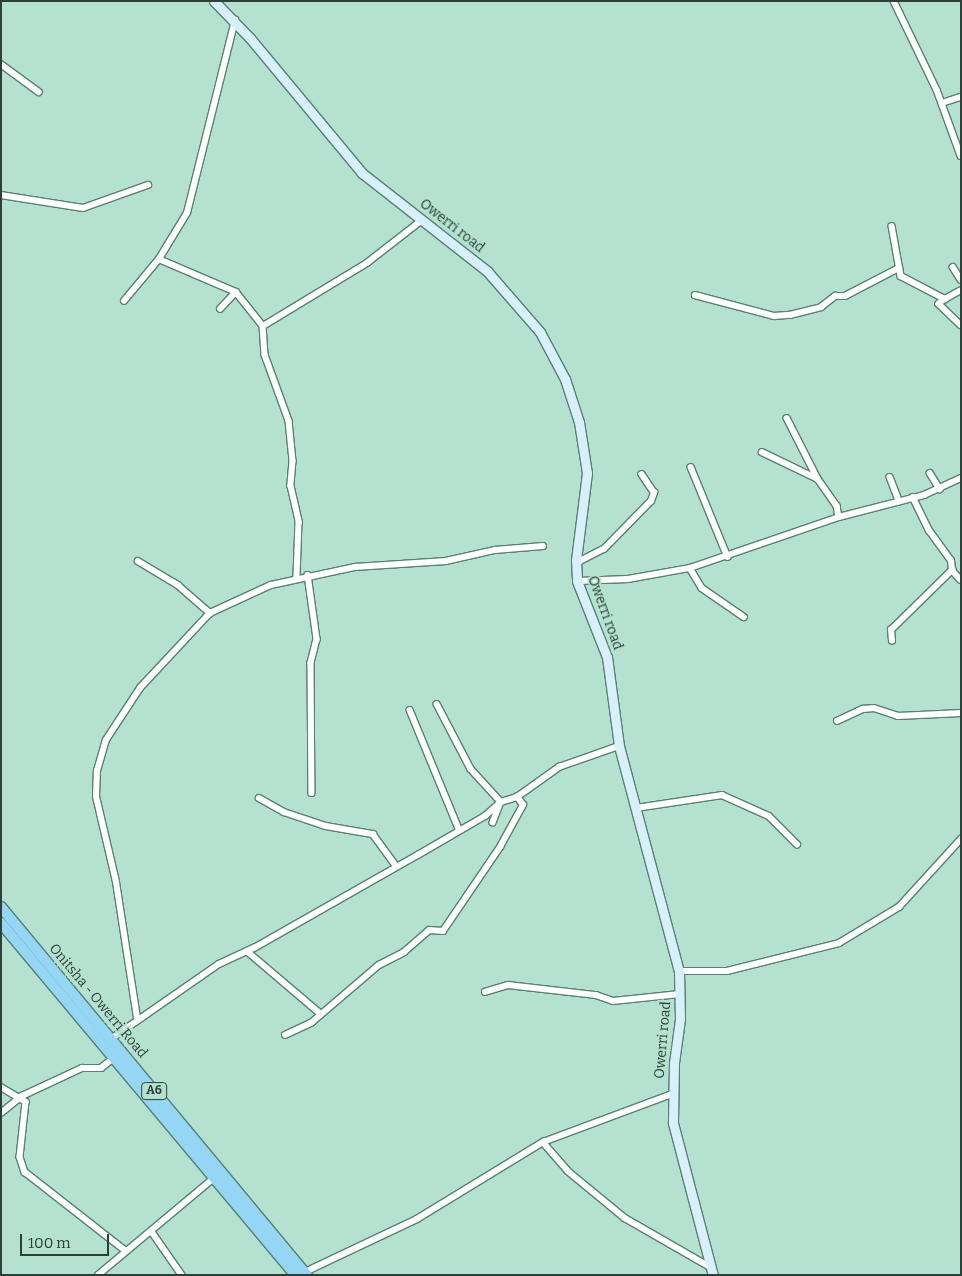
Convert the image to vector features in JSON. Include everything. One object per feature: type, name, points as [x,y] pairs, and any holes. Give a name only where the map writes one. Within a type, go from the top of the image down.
[{"type":"highway","name":"Onitsha - Owerri Road","points":[[1,907],[302,1274]]},
{"type":"highway","name":"Onitsha - Owerri Road","points":[[1,923],[214,1178],[302,1274]]},
{"type":"main road","name":"Owerri road","points":[[214,1],[235,20],[362,173],[487,271],[540,332],[557,362],[579,422],[587,472],[576,563],[577,581],[606,657],[619,746],[679,971],[680,994],[672,1094],[676,1138],[712,1272]]},
{"type":"street","points":[[894,1],[942,103],[961,156]]},
{"type":"street","points":[[124,302],[159,259],[187,213],[235,20]]},
{"type":"street","points":[[1,64],[39,92]]},
{"type":"street","points":[[942,103],[961,97]]},
{"type":"street","points":[[1,195],[74,209],[148,185]]},
{"type":"street","points":[[263,326],[367,263],[422,220]]},
{"type":"street","points":[[892,226],[901,276],[945,299]]},
{"type":"street","points":[[159,259],[236,292],[263,326],[265,355],[289,421],[293,461],[291,486],[299,522],[296,577]]},
{"type":"street","points":[[953,267],[961,280]]},
{"type":"street","points":[[695,295],[774,316],[790,316],[821,307],[835,296],[845,296],[900,268]]},
{"type":"street","points":[[961,290],[939,304],[961,325]]},
{"type":"street","points":[[220,309],[236,292]]},
{"type":"street","points":[[788,418],[818,479],[837,506],[839,517]]},
{"type":"street","points":[[762,452],[818,479]]},
{"type":"street","points":[[691,467],[728,557]]},
{"type":"street","points":[[930,473],[940,489]]},
{"type":"street","points":[[576,563],[604,549],[652,501],[654,493],[642,475]]},
{"type":"street","points":[[890,478],[899,501]]},
{"type":"street","points":[[577,581],[628,579],[690,568],[728,557],[839,517],[913,498],[940,489],[961,478]]},
{"type":"street","points":[[913,498],[929,531],[951,561],[952,570],[961,580]]},
{"type":"street","points":[[137,1018],[116,882],[96,797],[97,771],[106,740],[140,688],[210,613],[296,577],[543,546]]},
{"type":"street","points":[[138,560],[178,585],[210,613]]},
{"type":"street","points":[[690,568],[702,588],[744,617]]},
{"type":"street","points":[[892,641],[892,630],[952,570]]},
{"type":"street","points":[[308,575],[316,639],[311,663],[312,793]]},
{"type":"street","points":[[437,704],[471,768],[501,802]]},
{"type":"street","points":[[837,721],[863,709],[874,708],[898,716],[961,713]]},
{"type":"street","points":[[410,710],[459,830]]},
{"type":"street","points":[[111,1039],[137,1018],[219,964],[247,951],[485,816],[501,802],[517,797],[559,768],[619,746]]},
{"type":"street","points":[[636,808],[722,795],[769,816],[798,844]]},
{"type":"street","points":[[285,1035],[321,1014],[379,966],[404,952],[429,930],[443,931],[500,847],[523,805],[517,797]]},
{"type":"street","points":[[260,798],[284,812],[326,826],[373,834],[396,866]]},
{"type":"street","points":[[493,823],[501,802]]},
{"type":"street","points":[[679,971],[727,971],[839,942],[900,907],[961,839]]},
{"type":"street","points":[[247,951],[321,1014]]},
{"type":"street","points":[[485,992],[508,985],[596,995],[613,1000],[680,994]]},
{"type":"street","points":[[1,1113],[22,1096],[82,1068],[101,1068],[114,1058]]},
{"type":"street","points":[[1,1087],[22,1096],[26,1102],[20,1157],[25,1172],[126,1251]]},
{"type":"street","points":[[302,1274],[417,1219],[543,1142],[672,1094]]},
{"type":"street","points":[[543,1142],[568,1170],[625,1218],[712,1272]]},
{"type":"street","points":[[98,1275],[152,1232],[214,1178]]},
{"type":"street","points":[[152,1232],[182,1275]]}]
